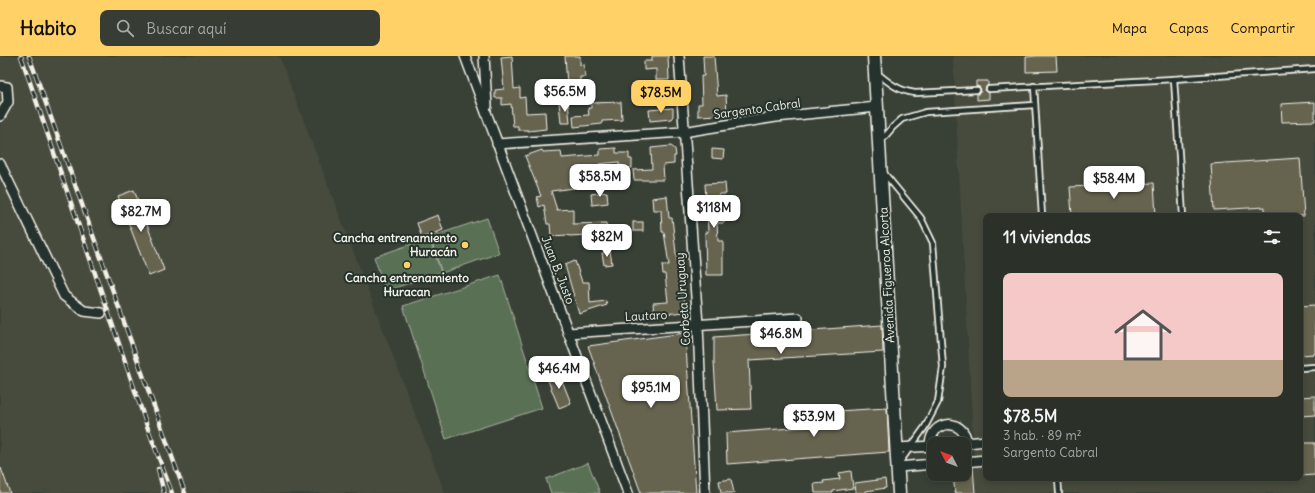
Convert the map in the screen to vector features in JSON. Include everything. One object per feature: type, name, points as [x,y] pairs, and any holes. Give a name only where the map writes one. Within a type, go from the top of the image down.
[{"type":"main road","name":"Avenida Figueroa Alcorta","points":[[874,56],[899,493]]},
{"type":"street","name":"Juan B. Justo","points":[[465,56],[628,493]]},
{"type":"street","points":[[484,56],[488,117]]},
{"type":"street","name":"Corbeta Uruguay","points":[[679,56],[683,132],[698,325],[705,493]]},
{"type":"street","points":[[0,86],[7,87],[8,102],[0,116]]},
{"type":"street","name":"Sargento Cabral","points":[[498,144],[683,132],[776,117],[877,107]]},
{"type":"street","points":[[0,164],[64,296],[84,311],[101,313]]},
{"type":"street","name":"Lautaro","points":[[568,333],[798,318]]},
{"type":"street","points":[[932,437],[936,429],[947,424],[954,425],[959,428],[966,437]]},
{"type":"street","points":[[971,443],[983,441]]},
{"type":"street","points":[[897,448],[927,446]]},
{"type":"street","points":[[971,461],[983,460]]},
{"type":"street","points":[[898,466],[927,464]]},
{"type":"lane","points":[[988,89],[1174,79],[1315,69]]},
{"type":"lane","points":[[875,72],[890,84],[900,90],[908,92],[915,93],[977,90]]},
{"type":"lane","points":[[1174,79],[1183,213]]},
{"type":"lane","points":[[1034,86],[1042,213]]},
{"type":"lane","points":[[879,145],[892,126],[902,119],[915,114],[1035,105]]},
{"type":"lane","points":[[880,169],[921,218],[933,243],[943,368],[938,402],[926,427],[898,466]]},
{"type":"lane","points":[[1303,368],[1315,367]]},
{"type":"lane","points":[[1058,481],[1059,493]]},
{"type":"shaded area","points":[[0,56],[279,56],[445,493],[0,493]]},
{"type":"shaded area","points":[[953,56],[1315,56],[1315,493],[974,493],[973,439]]},
{"type":"green space","name":"Cancha entrenamiento Huracán","points":[[487,218],[499,253],[442,273],[430,237]]},
{"type":"green space","name":"Cancha entrenamiento Huracan","points":[[429,238],[441,272],[386,291],[374,257]]},
{"type":"green space","points":[[500,275],[542,408],[446,439],[403,306]]},
{"type":"green space","points":[[588,463],[600,493],[551,493],[546,479]]},
{"type":"building","points":[[512,56],[514,89],[520,88],[520,98],[525,97],[526,113],[545,112],[546,129],[528,131],[518,130],[518,126],[513,126],[511,104],[502,105],[502,98],[495,98],[495,90],[504,89],[501,57]]},
{"type":"building","points":[[565,56],[580,56],[580,65],[584,64],[585,77],[580,77],[580,83],[567,85]]},
{"type":"building","points":[[652,56],[668,56],[669,80],[656,80],[656,69],[644,70],[644,61],[652,61]]},
{"type":"building","points":[[703,56],[714,56],[717,96],[726,95],[727,113],[698,116],[698,104],[702,104],[701,76],[704,76]]},
{"type":"building","points":[[1056,56],[1057,71],[1026,72],[1026,57]]},
{"type":"building","points":[[976,81],[988,81],[988,85],[985,90],[989,93],[989,99],[977,100],[977,94],[981,89],[976,86]]},
{"type":"building","points":[[568,102],[570,123],[561,123],[559,103]]},
{"type":"building","points":[[621,102],[622,120],[602,121],[602,124],[574,127],[573,116],[589,115],[588,108],[591,108],[591,103]]},
{"type":"building","points":[[1315,102],[1315,121],[1282,122],[1281,104]]},
{"type":"building","points":[[673,108],[673,116],[671,119],[650,121],[649,110]]},
{"type":"building","points":[[671,146],[675,149],[676,156],[674,156],[674,164],[663,165],[664,180],[634,180],[633,170],[652,169],[651,148]]},
{"type":"building","points":[[616,148],[616,153],[629,153],[629,159],[632,159],[632,168],[622,169],[622,165],[619,166],[619,162],[599,164],[600,175],[582,176],[583,183],[574,183],[574,188],[551,191],[557,210],[573,209],[573,224],[606,223],[607,234],[551,236],[550,224],[547,224],[544,205],[539,207],[537,197],[541,196],[525,156],[542,150],[543,152],[561,151],[562,158],[600,155],[600,149]]},
{"type":"building","points":[[712,149],[724,150],[723,159],[712,158]]},
{"type":"building","points":[[1300,158],[1304,216],[1303,213],[1265,213],[1265,207],[1214,210],[1211,164]]},
{"type":"building","points":[[725,183],[726,194],[719,194],[720,212],[724,212],[724,223],[717,223],[718,241],[723,241],[723,275],[706,275],[705,232],[708,232],[707,210],[702,210],[702,200],[706,200],[705,184]]},
{"type":"building","points":[[1154,183],[1156,213],[1072,213],[1070,187]]},
{"type":"building","points":[[134,190],[164,270],[149,276],[118,196]]},
{"type":"building","points":[[607,192],[608,203],[592,205],[591,194]]},
{"type":"building","points":[[667,196],[669,218],[672,218],[681,296],[684,296],[685,312],[654,315],[653,303],[668,302],[665,274],[663,274],[662,265],[669,265],[664,232],[662,232],[661,210],[653,210],[652,198]]},
{"type":"building","points":[[438,215],[443,230],[422,238],[417,223]]},
{"type":"building","points":[[633,222],[643,222],[643,231],[633,231]]},
{"type":"building","points":[[610,251],[612,264],[604,265],[602,253]]},
{"type":"building","points":[[575,261],[582,282],[589,282],[590,303],[606,301],[607,305],[579,314],[565,265]]},
{"type":"building","points":[[1315,305],[1315,354],[1303,355],[1303,306]]},
{"type":"building","points":[[882,325],[883,352],[749,360],[751,409],[717,410],[714,337]]},
{"type":"building","points":[[685,333],[696,493],[641,493],[588,346]]},
{"type":"building","points":[[559,373],[571,403],[559,408],[547,378]]},
{"type":"building","points":[[1315,396],[1315,415],[1303,416],[1303,397]]},
{"type":"building","points":[[887,408],[889,452],[727,464],[726,433],[805,427],[803,413]]},
{"type":"building","points":[[1303,443],[1315,443],[1315,475],[1303,476]]},
{"type":"building","points":[[971,467],[973,467],[975,493],[955,493],[954,481],[971,481]]},
{"type":"building","points":[[1,468],[10,493],[0,493]]},
{"type":"building","points":[[851,471],[853,488],[833,491],[833,493],[815,493],[814,484],[824,483],[823,481],[840,479],[839,473]]},
{"type":"building","points":[[731,479],[734,493],[721,493],[719,481]]},
{"type":"building","points":[[885,479],[886,488],[866,491],[866,493],[856,493],[855,483]]},
{"type":"railway","points":[[21,56],[147,426],[172,493]]},
{"type":"railway","points":[[29,56],[185,493]]},
{"type":"railway","points":[[158,469],[164,493]]},
{"type":"place","name":"Cancha entrenamiento Huracán","points":[[465,245]]},
{"type":"place","name":"Cancha entrenamiento Huracan","points":[[407,265]]}]
